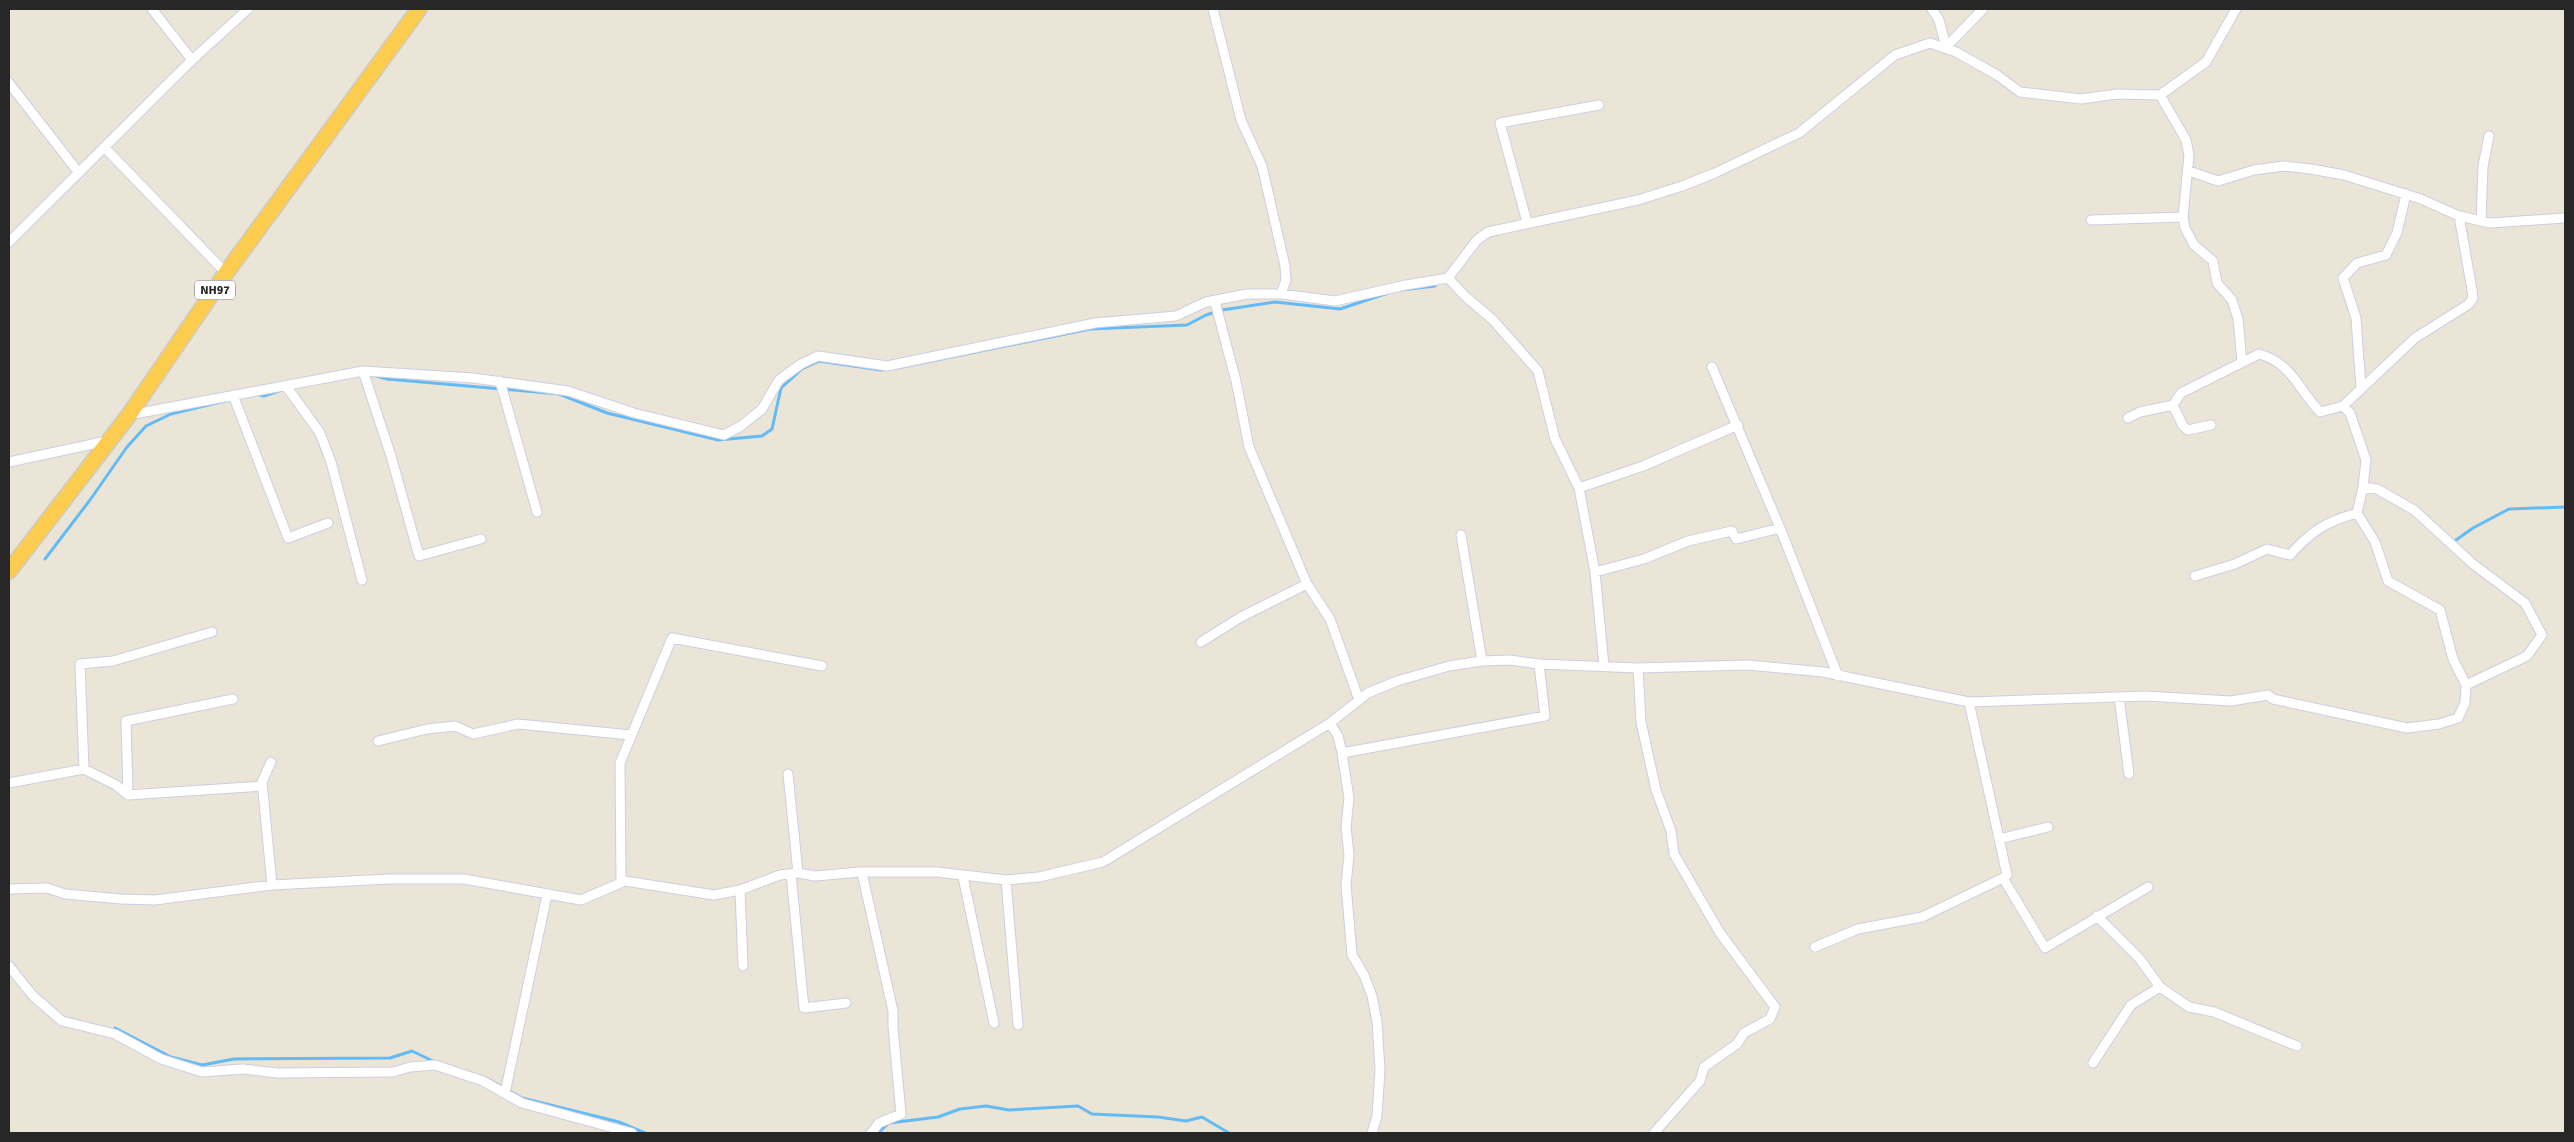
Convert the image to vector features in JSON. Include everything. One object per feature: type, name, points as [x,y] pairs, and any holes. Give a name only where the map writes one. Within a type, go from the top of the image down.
[{"type":"highway","name":"NH97","points":[[9,571],[107,441],[129,415],[226,273],[419,9]]},
{"type":"street","points":[[152,9],[192,60]]},
{"type":"street","points":[[9,242],[192,60],[248,9]]},
{"type":"street","points":[[1213,9],[1241,120],[1262,166],[1285,266],[1286,280],[1281,294]]},
{"type":"street","points":[[1932,9],[1939,20],[1946,47]]},
{"type":"street","points":[[1946,47],[1983,9]]},
{"type":"street","points":[[129,415],[363,371],[500,381],[568,391],[634,413],[724,435],[741,426],[762,409],[779,380],[801,364],[818,356],[887,366],[1095,323],[1176,316],[1206,302],[1216,302],[1247,294],[1281,294],[1335,301],[1406,285],[1448,278],[1478,240],[1488,232],[1527,222],[1638,200],[1715,173],[1799,133],[1895,55],[1930,43],[1946,47],[1997,75],[2020,92],[2081,99],[2117,94],[2160,95],[2206,62],[2236,9]]},
{"type":"street","points":[[9,83],[79,173]]},
{"type":"street","points":[[2160,95],[2186,140],[2190,155],[2183,217],[2185,228],[2194,245],[2213,261],[2217,283],[2232,300],[2238,319],[2242,362]]},
{"type":"street","points":[[1527,222],[1500,123],[1599,105]]},
{"type":"street","points":[[2481,221],[2483,166],[2489,136]]},
{"type":"street","points":[[104,147],[226,273]]},
{"type":"street","points":[[2189,171],[2218,181],[2254,170],[2284,166],[2344,175],[2406,194],[2458,216],[2490,224],[2565,218]]},
{"type":"street","points":[[2361,389],[2356,318],[2343,278],[2357,263],[2386,255],[2397,234],[2406,194]]},
{"type":"street","points":[[2128,418],[2140,412],[2173,406],[2181,393],[2259,354],[2273,358],[2286,367],[2320,412],[2343,406],[2415,338],[2469,304],[2473,298],[2458,216]]},
{"type":"street","points":[[2091,220],[2183,217]]},
{"type":"street","points":[[1448,278],[1465,296],[1493,320],[1538,371],[1555,439],[1579,488],[1595,572],[1604,666]]},
{"type":"street","points":[[1216,302],[1236,381],[1249,447],[1307,584],[1330,619],[1359,700]]},
{"type":"street","points":[[1712,367],[1738,425],[1838,676]]},
{"type":"street","points":[[363,371],[391,456],[419,556],[481,539]]},
{"type":"street","points":[[500,381],[538,512]]},
{"type":"street","points":[[286,386],[320,433],[331,462],[362,580]]},
{"type":"street","points":[[233,395],[288,538],[328,523]]},
{"type":"street","points":[[2173,406],[2183,426],[2188,430],[2211,425]]},
{"type":"street","points":[[9,889],[47,888],[65,894],[155,900],[272,885],[389,879],[464,879],[581,900],[626,881],[714,895],[740,890],[780,875],[795,874],[815,876],[937,872],[963,877],[1006,880],[1039,877],[1103,862],[1330,723],[1359,700],[1397,681],[1449,666],[1482,661],[1510,660],[1539,664],[1638,668],[1748,665],[1838,676],[1969,702],[2119,697],[2231,701],[2268,695],[2273,699],[2358,719],[2407,728],[2439,724],[2458,718],[2465,703],[2466,685],[2453,659],[2440,610],[2388,581],[2375,542],[2357,513],[2363,487],[2366,460],[2350,414],[2343,406]]},
{"type":"street","points":[[1579,488],[1643,466],[1738,425]]},
{"type":"street","points":[[9,462],[107,441]]},
{"type":"street","points":[[2363,487],[2377,489],[2414,510],[2473,564],[2524,603],[2542,636],[2526,656],[2466,685]]},
{"type":"street","points":[[2196,576],[2234,564],[2267,549],[2290,555],[2304,539],[2330,521],[2357,513]]},
{"type":"street","points":[[1595,572],[1644,559],[1688,541],[1732,531],[1736,539],[1780,528]]},
{"type":"street","points":[[1461,535],[1482,661]]},
{"type":"street","points":[[1201,642],[1241,617],[1307,584]]},
{"type":"street","points":[[84,769],[80,664],[113,661],[212,632]]},
{"type":"street","points":[[621,883],[620,763],[672,638],[822,666]]},
{"type":"street","points":[[1342,753],[1545,716],[1539,664]]},
{"type":"street","points":[[1638,668],[1641,722],[1656,790],[1671,832],[1674,854],[1720,933],[1775,1007],[1770,1019],[1744,1033],[1737,1044],[1704,1067],[1700,1081],[1654,1133]]},
{"type":"street","points":[[2119,697],[2129,774]]},
{"type":"street","points":[[128,795],[126,721],[233,699]]},
{"type":"street","points":[[1815,947],[1858,929],[1922,917],[2007,875],[1969,702]]},
{"type":"street","points":[[1330,723],[1338,736],[1348,798],[1346,826],[1349,856],[1346,885],[1352,955],[1364,975],[1372,996],[1377,1022],[1380,1070],[1377,1116],[1372,1133]]},
{"type":"street","points":[[378,741],[436,728],[455,726],[473,734],[518,724],[631,734]]},
{"type":"street","points":[[271,762],[262,786],[272,885]]},
{"type":"street","points":[[9,783],[84,769],[116,785],[128,795],[262,786]]},
{"type":"street","points":[[788,774],[804,1008],[846,1003]]},
{"type":"street","points":[[1999,839],[2048,827]]},
{"type":"street","points":[[862,874],[893,1011],[892,1027],[901,1114],[879,1123],[871,1133]]},
{"type":"street","points":[[963,877],[994,1023]]},
{"type":"street","points":[[2003,878],[2045,948],[2148,887]]},
{"type":"street","points":[[1006,880],[1018,1025]]},
{"type":"street","points":[[740,890],[743,966]]},
{"type":"street","points":[[505,1093],[547,894]]},
{"type":"street","points":[[2097,916],[2139,958],[2160,987],[2189,1008],[2214,1012],[2297,1046]]},
{"type":"street","points":[[9,966],[34,996],[62,1020],[115,1034],[161,1059],[202,1072],[243,1069],[277,1073],[393,1072],[410,1067],[435,1065],[483,1081],[522,1102],[632,1133]]},
{"type":"street","points":[[2093,1063],[2131,1005],[2160,987]]},
{"type":"waterway","points":[[1401,290],[1435,286]]},
{"type":"waterway","points":[[897,368],[1090,329],[1187,325],[1206,315],[1222,310],[1275,302],[1340,309],[1388,293]]},
{"type":"waterway","points":[[376,376],[387,379],[559,394],[607,413],[718,440],[762,436],[772,429],[781,388],[802,369],[819,361],[881,370],[888,369]]},
{"type":"waterway","points":[[256,394],[264,396],[282,390]]},
{"type":"waterway","points":[[45,559],[127,447],[146,426],[171,414],[229,400]]},
{"type":"waterway","points":[[2456,540],[2473,528],[2509,509],[2565,507]]},
{"type":"waterway","points":[[115,1028],[171,1057],[202,1065],[234,1059],[390,1058],[412,1051],[435,1062]]},
{"type":"waterway","points":[[486,1078],[522,1098],[619,1122],[645,1133]]},
{"type":"waterway","points":[[878,1133],[889,1123],[938,1117],[960,1109],[986,1106],[1009,1110],[1078,1106],[1092,1114],[1158,1117],[1186,1121],[1202,1117],[1229,1133]]}]
